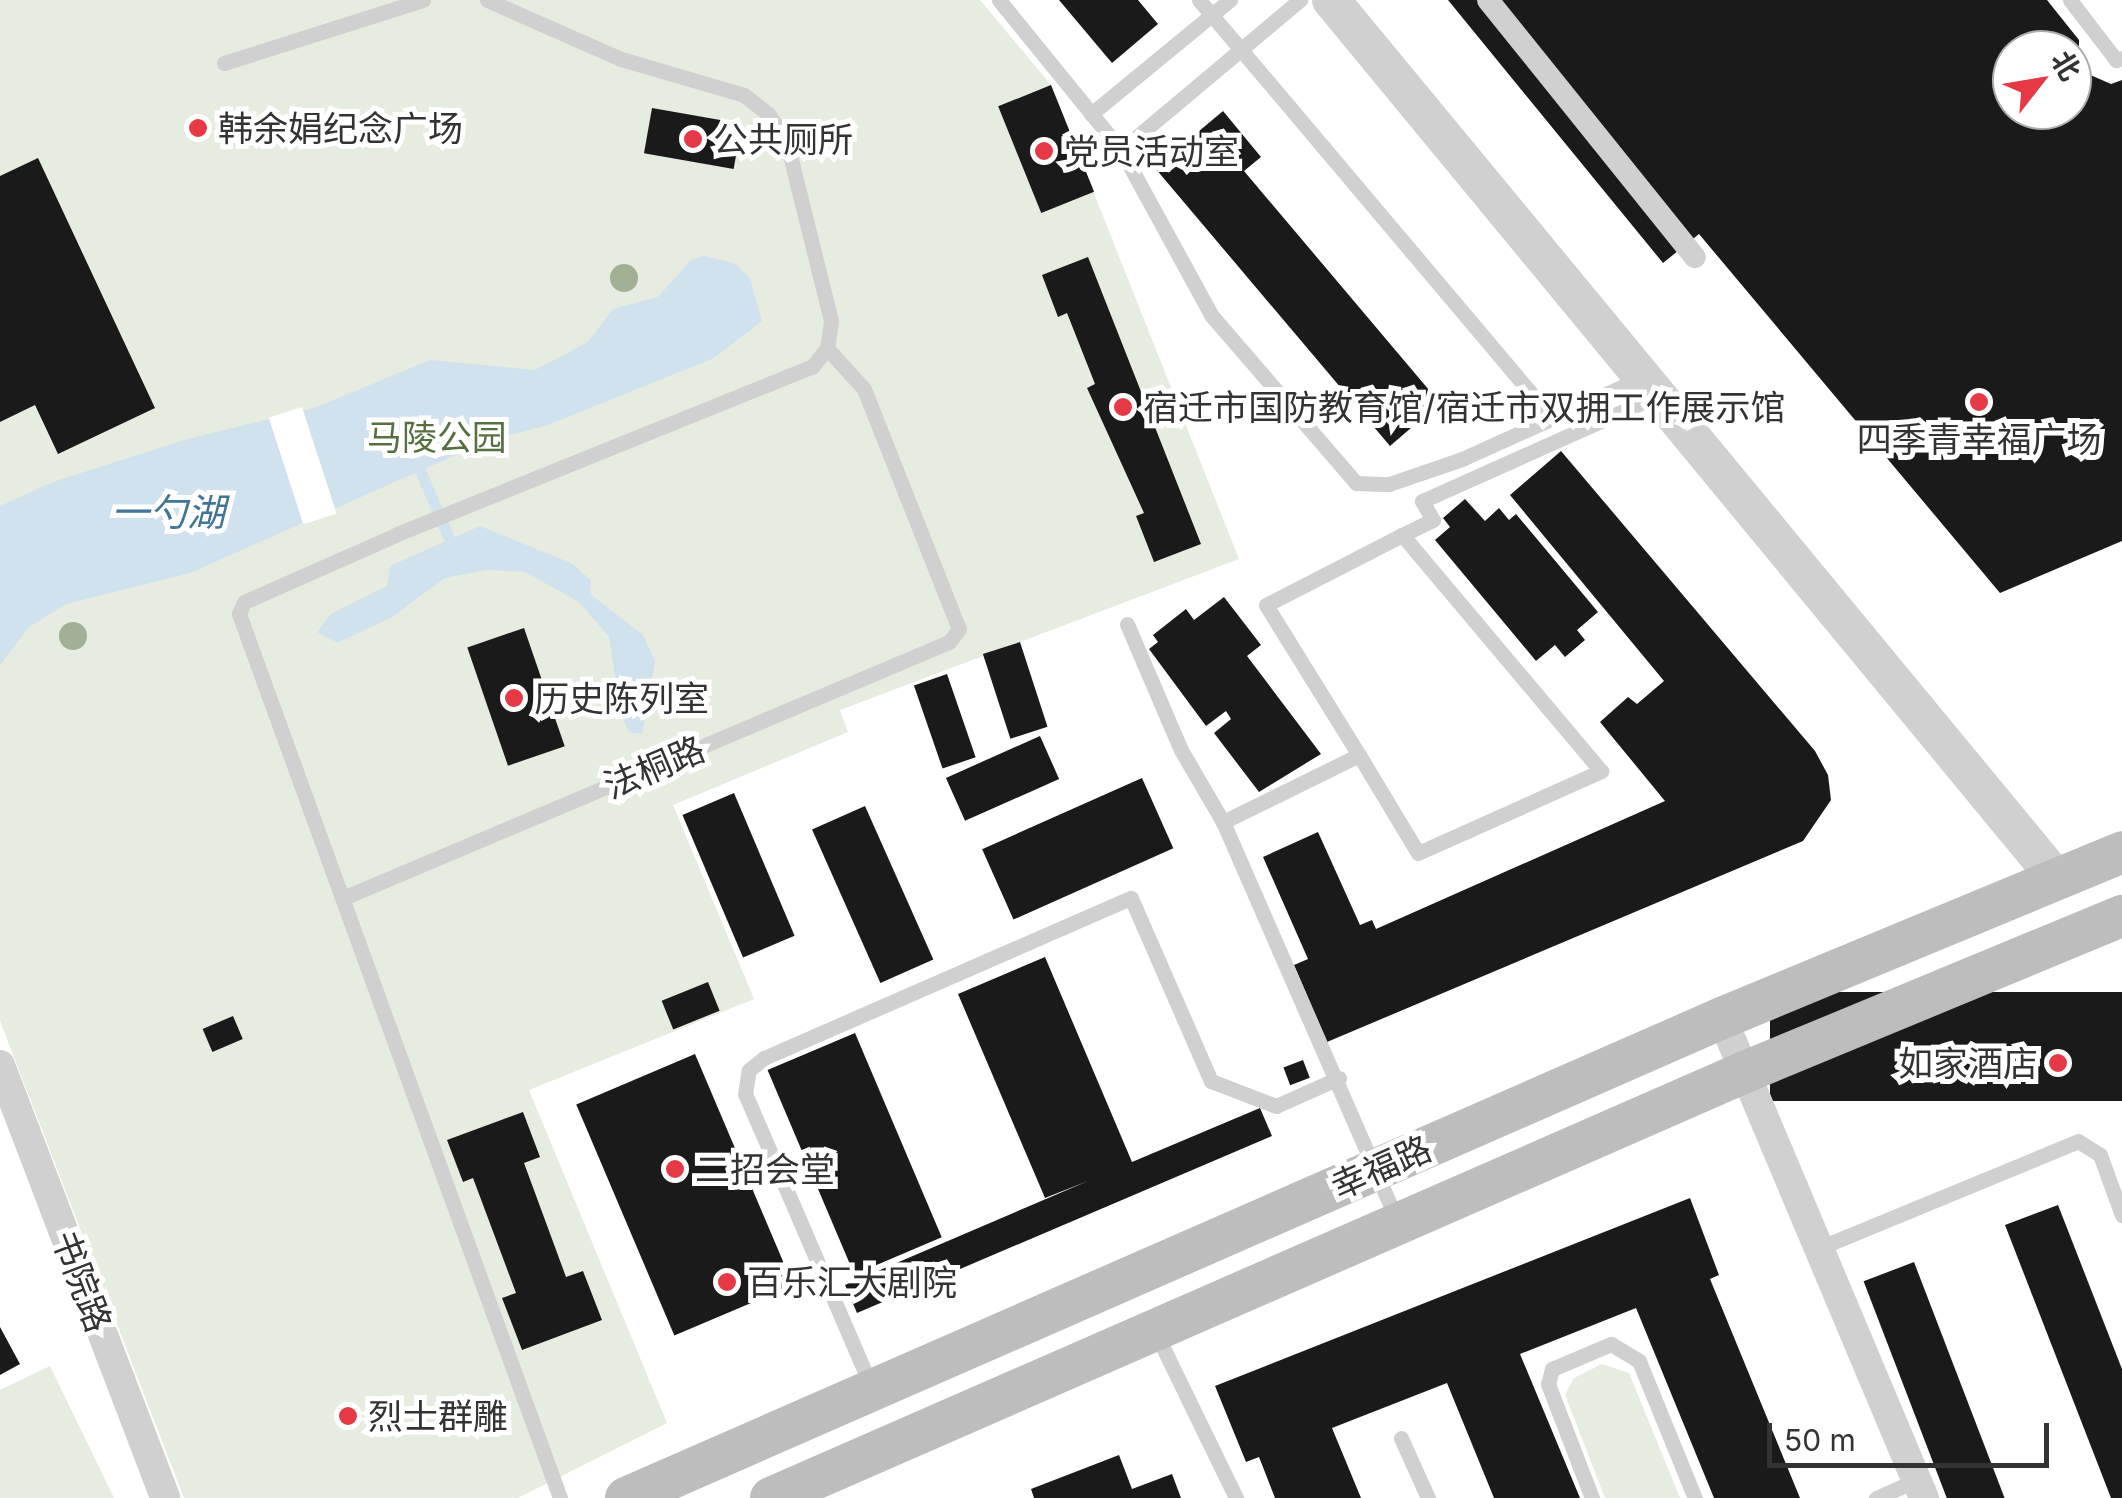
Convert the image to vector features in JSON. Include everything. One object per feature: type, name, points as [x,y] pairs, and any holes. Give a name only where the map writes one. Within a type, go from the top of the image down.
[{"type":"main road","name":"幸福路","points":[[638,1495],[1722,1018],[2122,852]]},
{"type":"main road","name":"幸福路","points":[[771,1498],[803,1488],[1745,1072],[2122,916]]},
{"type":"street","points":[[1331,0],[2056,878]]},
{"type":"street","points":[[1488,0],[1695,257]]},
{"type":"street","points":[[1722,1018],[1921,1489]]},
{"type":"street","name":"书院路","points":[[0,1064],[164,1498]]},
{"type":"lane","points":[[224,63],[423,0]]},
{"type":"lane","points":[[486,0],[622,60],[744,95],[768,114],[786,139],[831,321],[827,348],[813,366],[408,530],[244,602],[239,614],[560,1498]]},
{"type":"lane","points":[[999,0],[1121,150],[1212,316],[1344,475],[1356,483],[1389,484],[1552,418],[1651,386]]},
{"type":"lane","points":[[1199,0],[1552,418]]},
{"type":"lane","points":[[1092,114],[1230,0]]},
{"type":"lane","points":[[1121,150],[1300,0]]},
{"type":"lane","points":[[2070,0],[2116,60],[2122,58]]},
{"type":"lane","name":"法桐路","points":[[342,898],[949,642],[959,629],[864,389],[827,348]]},
{"type":"lane","points":[[1402,535],[1601,772],[1418,853],[1266,604],[1402,535],[1433,520],[1422,502],[1651,386]]},
{"type":"lane","points":[[1127,624],[1180,750],[1223,822],[1400,1226]]},
{"type":"lane","points":[[1223,822],[1359,755]]},
{"type":"lane","points":[[872,1390],[745,1094],[749,1070],[764,1058],[1132,898],[1211,1081],[1276,1106],[1338,1078]]},
{"type":"lane","points":[[1819,1248],[2078,1140],[2100,1155],[2122,1214]]},
{"type":"lane","points":[[1155,1332],[1236,1498]]},
{"type":"lane","points":[[1592,1498],[1548,1384],[1552,1370],[1566,1361],[1611,1344],[1639,1361],[1695,1498]]},
{"type":"lane","points":[[1402,1438],[1428,1498]]},
{"type":"lane","points":[[1876,1498],[1921,1489]]},
{"type":"green space","name":"马陵公园","points":[[0,0],[980,0],[1051,85],[1239,559],[840,710],[848,732],[673,805],[754,999],[529,1090],[667,1423],[518,1498],[184,1498],[0,1021]]},
{"type":"green space","points":[[1602,1364],[1629,1373],[1680,1498],[1605,1498],[1565,1395],[1574,1378]]},
{"type":"green space","points":[[50,1366],[114,1498],[0,1498],[0,1390]]},
{"type":"water","name":"一勺湖","points":[[704,256],[734,263],[750,278],[762,321],[714,358],[548,425],[487,441],[190,573],[66,604],[29,627],[0,665],[0,506],[53,482],[184,440],[314,408],[430,360],[535,370],[588,342],[613,309],[658,297],[691,260]]},
{"type":"water","points":[[480,526],[571,563],[591,580],[590,594],[643,635],[655,662],[642,734],[629,732],[621,714],[609,637],[579,602],[525,572],[487,570],[445,578],[392,617],[337,643],[317,632],[331,614],[387,586],[390,566]]},
{"type":"pier","points":[[302,407],[337,514],[303,524],[269,418]]},
{"type":"building","points":[[1059,0],[1138,0],[1158,24],[1112,63]]},
{"type":"building","name":"四季青幸福广场","points":[[1448,0],[2047,0],[2071,30],[1992,30],[1992,130],[2092,130],[2092,76],[2111,84],[2122,80],[2122,541],[2000,593],[1699,234],[1663,263]]},
{"type":"building","points":[[1051,85],[1094,192],[1041,213],[998,106]]},
{"type":"building","name":"公共厕所","points":[[652,108],[742,124],[734,169],[644,153]]},
{"type":"building","points":[[1223,111],[1261,157],[1244,171],[1440,403],[1390,446],[1155,168]]},
{"type":"building","points":[[38,158],[155,408],[58,454],[35,405],[0,422],[0,176]]},
{"type":"building","points":[[1088,257],[1201,544],[1154,562],[1136,516],[1144,513],[1087,388],[1095,384],[1067,313],[1058,317],[1042,275]]},
{"type":"building","points":[[1561,451],[1815,751],[1828,775],[1831,800],[1803,841],[1327,1042],[1294,965],[1308,959],[1263,857],[1318,832],[1360,925],[1372,920],[1376,929],[1665,801],[1600,722],[1628,697],[1637,704],[1664,681],[1510,495]]},
{"type":"building","points":[[1465,499],[1485,521],[1499,508],[1509,520],[1516,514],[1598,612],[1577,630],[1585,640],[1565,657],[1555,645],[1536,661],[1435,540],[1450,527],[1443,518]]},
{"type":"building","points":[[1224,597],[1261,645],[1247,656],[1321,754],[1259,792],[1214,733],[1231,719],[1226,711],[1206,726],[1149,649],[1158,642],[1153,635],[1186,609],[1194,620]]},
{"type":"building","points":[[524,628],[565,746],[508,766],[467,648]]},
{"type":"building","points":[[1020,642],[1048,727],[1010,739],[983,654]]},
{"type":"building","points":[[947,674],[976,757],[943,769],[914,685]]},
{"type":"building","points":[[1040,736],[1059,779],[965,821],[946,778]]},
{"type":"building","points":[[1142,778],[1173,848],[1013,920],[982,849]]},
{"type":"building","points":[[734,793],[795,936],[743,958],[682,815]]},
{"type":"building","points":[[865,806],[933,959],[880,983],[812,830]]},
{"type":"building","points":[[1045,957],[1132,1162],[1260,1108],[1272,1136],[857,1313],[845,1285],[1088,1181],[1045,1198],[958,994]]},
{"type":"building","points":[[708,982],[720,1011],[673,1029],[662,1001]]},
{"type":"building","points":[[1770,992],[2122,992],[2122,1101],[1770,1101]]},
{"type":"building","points":[[233,1016],[243,1039],[212,1052],[203,1029]]},
{"type":"building","points":[[855,1033],[942,1237],[854,1274],[768,1070]]},
{"type":"building","name":"二招会堂","points":[[695,1054],[793,1285],[674,1335],[576,1104]]},
{"type":"building","points":[[1303,1060],[1310,1078],[1290,1085],[1283,1068]]},
{"type":"building","points":[[523,1112],[540,1157],[524,1163],[566,1277],[583,1271],[602,1320],[522,1350],[502,1298],[516,1293],[473,1178],[463,1182],[447,1140]]},
{"type":"building","points":[[1690,1198],[1719,1275],[1710,1279],[1800,1498],[1714,1498],[1636,1308],[1520,1354],[1580,1498],[1494,1498],[1447,1383],[1332,1428],[1361,1498],[1275,1498],[1259,1457],[1246,1462],[1215,1386]]},
{"type":"building","points":[[2058,1205],[2122,1369],[2122,1498],[2111,1498],[2005,1225]]},
{"type":"building","points":[[1914,1262],[2005,1498],[1947,1498],[1864,1281]]},
{"type":"building","points":[[0,1327],[20,1364],[0,1375]]},
{"type":"building","points":[[1119,1455],[1132,1489],[1172,1474],[1181,1498],[1034,1498],[1031,1489]]},
{"type":"waterway","points":[[420,470],[448,536]]},
{"type":"place","name":"韩余娟纪念广场","points":[[198,128]]},
{"type":"place","name":"公共厕所","points":[[693,139]]},
{"type":"place","name":"党员活动室","points":[[1044,151]]},
{"type":"place","name":"四季青幸福广场","points":[[1979,402]]},
{"type":"place","name":"宿迁市国防教育馆/宿迁市双拥工作展示馆","points":[[1123,407]]},
{"type":"place","name":"历史陈列室","points":[[514,698]]},
{"type":"place","name":"如家酒店","points":[[2058,1063]]},
{"type":"place","name":"二招会堂","points":[[675,1169]]},
{"type":"place","name":"百乐汇大剧院","points":[[727,1282]]},
{"type":"place","name":"烈士群雕","points":[[348,1416]]}]
